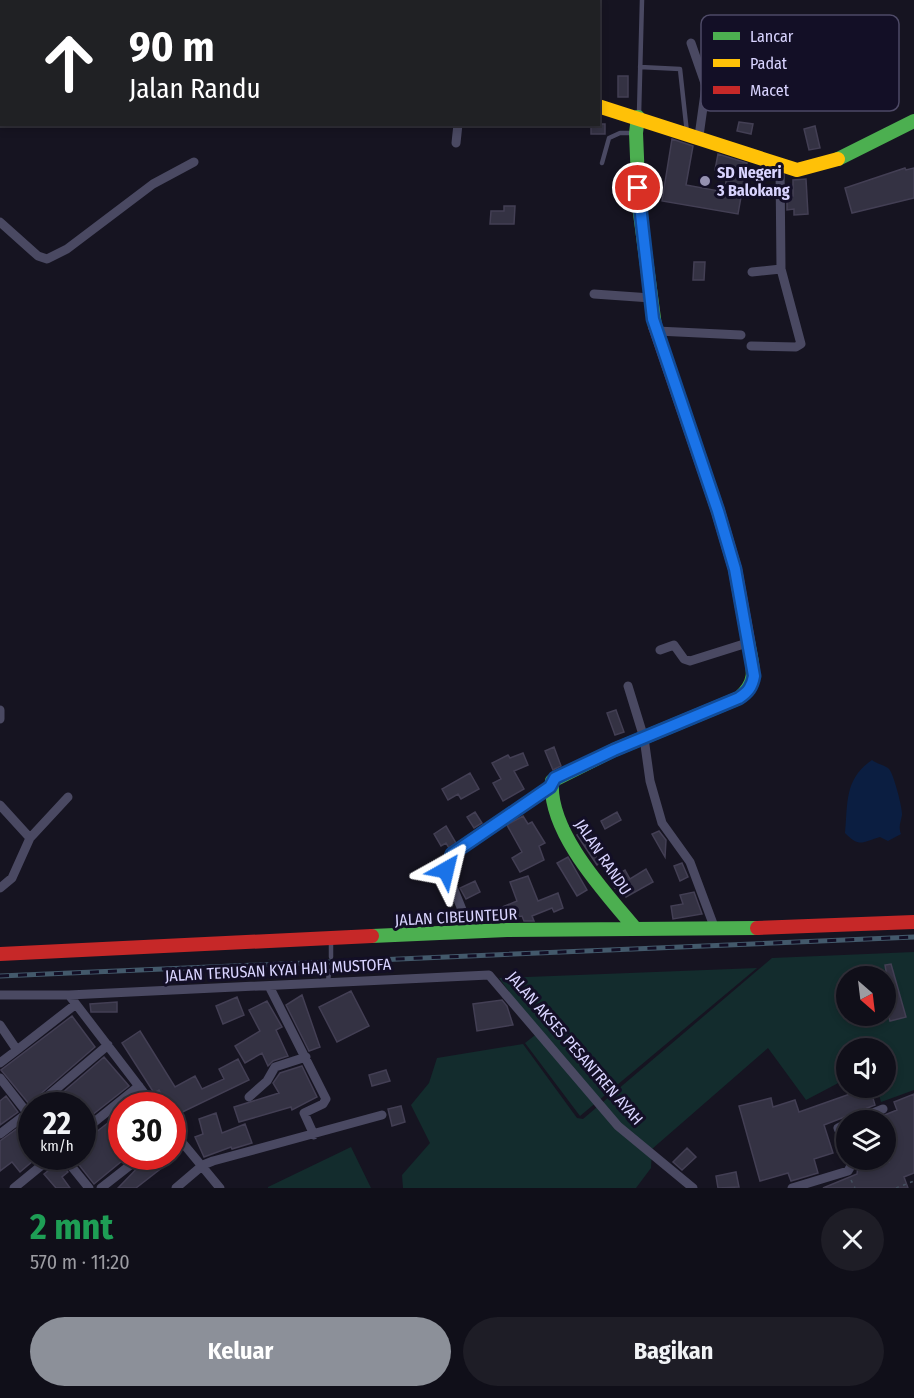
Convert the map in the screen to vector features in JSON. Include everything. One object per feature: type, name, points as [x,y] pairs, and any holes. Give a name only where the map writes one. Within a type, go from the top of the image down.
[{"type":"street","points":[[691,43],[701,72]]},
{"type":"street","points":[[693,135],[701,105]]},
{"type":"street","points":[[600,107],[798,170],[816,168],[849,155],[914,121]]},
{"type":"street","points":[[471,932],[446,870],[452,854],[550,787],[555,778],[745,694],[750,689],[754,676],[735,569],[718,511],[653,319],[639,206],[636,133],[638,117]]},
{"type":"street","points":[[456,143],[458,126]]},
{"type":"street","points":[[0,222],[38,256],[47,259],[67,249],[153,184],[194,162]]},
{"type":"street","points":[[751,346],[796,347],[801,344],[781,269],[780,166]]},
{"type":"street","points":[[752,272],[781,269]]},
{"type":"street","points":[[594,294],[651,298]]},
{"type":"street","points":[[657,331],[741,334]]},
{"type":"street","points":[[660,650],[674,645],[684,659],[690,661],[747,643]]},
{"type":"street","points":[[628,686],[644,738],[650,781],[662,823],[690,862],[715,929]]},
{"type":"street","points":[[0,710],[0,719]]},
{"type":"street","name":"JALAN RANDU","points":[[550,787],[564,832],[601,888],[634,927]]},
{"type":"street","points":[[0,888],[12,878],[30,838],[68,796]]},
{"type":"street","points":[[0,805],[30,838]]},
{"type":"street","name":"JALAN CIBEUNTEUR","points":[[0,954],[471,932],[634,927],[715,929],[914,922]]},
{"type":"street","name":"JALAN TERUSAN KYAI HAJI MUSTOFA","points":[[0,995],[69,995],[489,975]]},
{"type":"street","name":"JALAN AKSES PESANTREN AYAH","points":[[489,975],[618,1126],[693,1188]]},
{"type":"street","points":[[269,986],[326,1099],[323,1104],[304,1113],[315,1135]]},
{"type":"street","points":[[69,995],[144,1092]]},
{"type":"street","points":[[0,1063],[76,1004]]},
{"type":"street","points":[[0,1025],[17,1050]]},
{"type":"street","points":[[53,1092],[108,1046]]},
{"type":"street","points":[[249,1096],[267,1081],[274,1066],[306,1058]]},
{"type":"street","points":[[0,1078],[18,1100]]},
{"type":"street","points":[[96,1121],[139,1086]]},
{"type":"street","points":[[176,1188],[203,1165],[382,1115]]},
{"type":"street","points":[[0,1134],[18,1122]]},
{"type":"street","points":[[186,1146],[220,1188]]},
{"type":"street","points":[[14,1188],[35,1170]]},
{"type":"street","points":[[72,1170],[83,1186]]},
{"type":"street","points":[[101,1188],[124,1170]]},
{"type":"street","points":[[792,1188],[848,1170]]},
{"type":"lane","points":[[638,117],[642,0]]},
{"type":"lane","points":[[640,67],[680,69],[693,135]]},
{"type":"lane","points":[[602,163],[609,138],[620,133],[636,133]]},
{"type":"lane","points":[[331,939],[331,957]]},
{"type":"lane","points":[[328,983],[329,971]]},
{"type":"path","points":[[897,1188],[914,1181]]},
{"type":"green space","points":[[914,952],[914,1090],[896,1097],[896,1038],[836,1038],[836,1084],[806,1100],[768,1048],[652,1149],[651,1168],[636,1188],[403,1188],[402,1175],[430,1143],[411,1105],[429,1083],[437,1058],[523,1044],[577,1118],[583,1119],[772,958]]},
{"type":"green space","points":[[757,968],[580,1116],[525,1043],[539,1032],[499,978]]},
{"type":"green space","points":[[880,1098],[892,1098],[881,1102]]},
{"type":"green space","points":[[351,1147],[371,1188],[268,1188],[268,1187]]},
{"type":"water","points":[[872,760],[887,768],[893,777],[902,811],[901,834],[888,841],[880,837],[858,842],[845,833],[847,802],[856,775]]},
{"type":"building","points":[[618,76],[628,76],[628,97],[618,97]]},
{"type":"building","points":[[739,122],[753,124],[751,134],[737,131]]},
{"type":"building","points":[[605,124],[605,134],[591,134],[591,126]]},
{"type":"building","points":[[815,126],[820,148],[809,150],[804,129]]},
{"type":"building","points":[[672,139],[693,146],[686,185],[724,192],[728,172],[715,170],[718,154],[747,163],[738,214],[662,201]]},
{"type":"building","points":[[905,168],[906,170],[914,168],[914,198],[852,213],[845,188]]},
{"type":"building","points":[[806,179],[808,214],[794,215],[794,209],[787,210],[787,196],[793,196],[793,180]]},
{"type":"building","points":[[504,206],[515,206],[514,224],[490,224],[491,211],[504,211]]},
{"type":"building","points":[[694,262],[705,262],[704,280],[693,280]]},
{"type":"building","points":[[616,710],[624,732],[615,735],[607,713]]},
{"type":"building","points":[[554,747],[561,766],[553,770],[545,751]]},
{"type":"building","points":[[523,753],[528,765],[514,771],[524,789],[503,801],[493,783],[501,779],[492,763],[508,755],[510,758]]},
{"type":"building","points":[[470,773],[479,789],[461,799],[458,794],[448,800],[442,789]]},
{"type":"building","points":[[475,812],[482,823],[474,828],[467,817]]},
{"type":"building","points":[[617,812],[621,820],[605,829],[601,821]]},
{"type":"building","points":[[523,816],[528,824],[532,822],[545,843],[539,846],[544,860],[520,872],[512,858],[522,852],[507,825]]},
{"type":"building","points":[[446,826],[456,843],[449,848],[446,843],[441,846],[434,834]]},
{"type":"building","points":[[588,829],[594,841],[589,844],[600,863],[597,865],[577,835]]},
{"type":"building","points":[[659,831],[666,840],[665,857],[652,834]]},
{"type":"building","points":[[568,857],[587,890],[577,896],[557,863]]},
{"type":"building","points":[[682,863],[688,877],[680,881],[674,866]]},
{"type":"building","points":[[646,869],[653,882],[626,897],[619,886],[615,888],[610,879],[625,870],[630,879]]},
{"type":"building","points":[[528,876],[538,901],[558,893],[563,908],[554,912],[552,908],[532,916],[534,921],[524,921],[522,916],[498,921],[493,911],[517,901],[510,882]]},
{"type":"building","points":[[475,881],[480,892],[466,899],[460,888]]},
{"type":"building","points":[[694,892],[702,914],[673,919],[671,906],[683,904],[680,895]]},
{"type":"building","points":[[896,982],[906,1017],[896,1020]]},
{"type":"building","points":[[351,991],[369,1026],[337,1042],[319,1007]]},
{"type":"building","points":[[302,995],[320,1047],[309,1051],[286,1005]]},
{"type":"building","points":[[237,997],[244,1015],[223,1024],[216,1006]]},
{"type":"building","points":[[502,1000],[507,1006],[513,1025],[477,1031],[473,1004]]},
{"type":"building","points":[[267,1001],[282,1027],[276,1030],[288,1056],[273,1061],[268,1066],[262,1053],[245,1063],[235,1046],[260,1031],[249,1010]]},
{"type":"building","points":[[117,1002],[117,1012],[91,1012],[90,1004]]},
{"type":"building","points":[[72,1016],[95,1047],[43,1092],[19,1092],[1,1070]]},
{"type":"building","points":[[140,1031],[175,1087],[195,1076],[202,1089],[224,1079],[219,1069],[238,1059],[249,1080],[186,1110],[186,1092],[160,1092],[159,1090],[153,1092],[122,1043]]},
{"type":"building","points":[[104,1057],[129,1086],[121,1092],[108,1092],[108,1103],[96,1112],[96,1092],[63,1092]]},
{"type":"building","points":[[302,1066],[317,1097],[292,1110],[291,1107],[239,1122],[234,1107],[279,1093],[273,1083],[280,1073]]},
{"type":"building","points":[[386,1070],[390,1081],[372,1086],[369,1075]]},
{"type":"building","points":[[914,1094],[914,1173],[904,1177],[908,1188],[823,1188],[857,1174],[858,1170],[896,1170],[897,1110],[894,1102]]},
{"type":"building","points":[[6,1096],[18,1112],[0,1125],[0,1101]]},
{"type":"building","points":[[771,1098],[773,1107],[795,1100],[799,1112],[839,1098],[873,1098],[875,1105],[862,1110],[836,1110],[836,1120],[824,1125],[833,1153],[814,1159],[818,1173],[791,1181],[788,1173],[760,1181],[739,1106]]},
{"type":"building","points":[[401,1106],[405,1122],[392,1126],[388,1109]]},
{"type":"building","points":[[216,1113],[222,1133],[245,1124],[252,1143],[232,1149],[231,1147],[204,1157],[195,1137],[203,1134],[199,1119]]},
{"type":"building","points":[[108,1123],[108,1170],[111,1170],[94,1184],[83,1170],[96,1170],[96,1132]]},
{"type":"building","points":[[18,1128],[18,1170],[12,1162],[0,1171],[0,1141]]},
{"type":"building","points":[[687,1148],[696,1157],[682,1170],[673,1162]]},
{"type":"building","points":[[49,1170],[66,1170],[68,1172],[62,1177],[70,1188],[56,1188],[44,1174]]},
{"type":"building","points":[[135,1170],[159,1170],[136,1188],[118,1188]]},
{"type":"building","points":[[736,1172],[739,1187],[718,1188],[716,1176]]},
{"type":"railway","points":[[0,976],[914,937]]},
{"type":"traffic: fast","points":[[638,117],[636,133],[639,206],[655,326]]},
{"type":"traffic: fast","points":[[838,159],[914,121]]},
{"type":"traffic: fast","points":[[634,927],[593,878],[568,839],[553,800],[552,781],[614,750],[739,698],[746,691],[752,679],[748,641]]},
{"type":"traffic: fast","points":[[372,936],[507,930],[757,928]]},
{"type":"traffic: slow","points":[[600,107],[797,170],[838,159]]},
{"type":"traffic: jam","points":[[655,326],[718,511],[735,569],[748,641]]},
{"type":"traffic: jam","points":[[757,928],[914,922]]},
{"type":"traffic: jam","points":[[0,954],[372,936]]},
{"type":"place","name":"SD Negeri 3 Balokang","points":[[705,181]]},
{"type":"route","points":[[446,870],[452,854],[550,787],[555,778],[614,750],[739,698],[750,689],[753,683],[754,676],[735,569],[718,511],[653,319],[638,188]]}]
